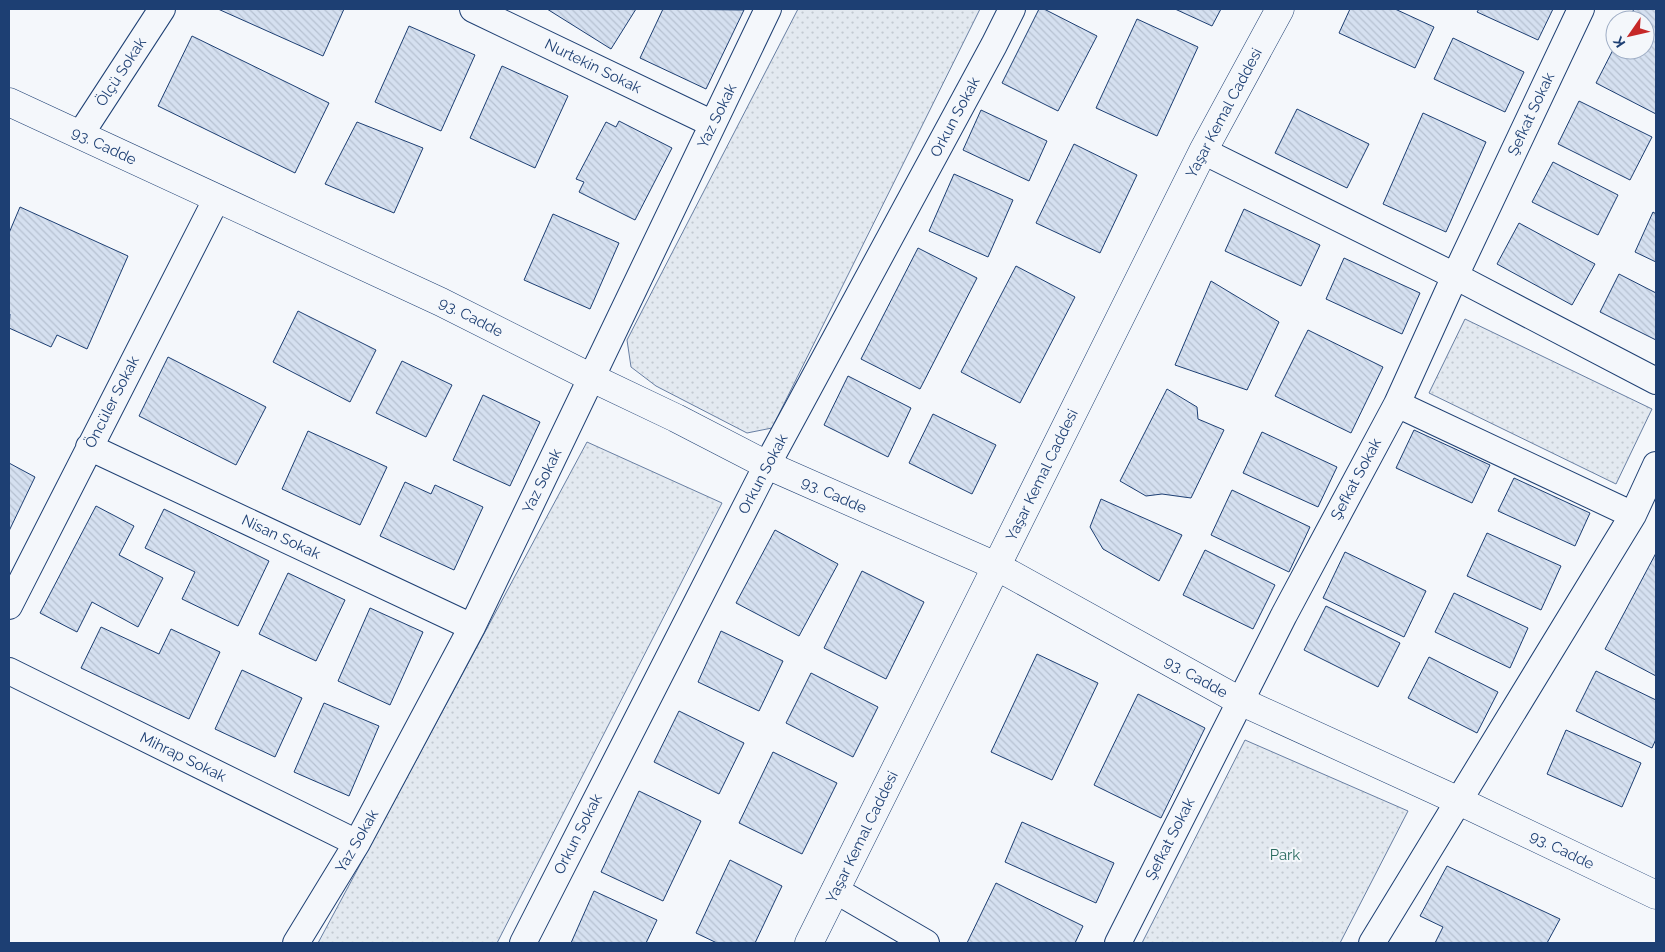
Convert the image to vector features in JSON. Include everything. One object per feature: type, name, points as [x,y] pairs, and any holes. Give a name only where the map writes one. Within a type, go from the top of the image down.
[{"type":"main road","name":"Yaşar Kemal Caddesi","points":[[809,943],[1203,151],[1280,9]]},
{"type":"main road","name":"93. Cadde","points":[[9,102],[441,302],[767,465],[996,566],[1240,701],[1459,801],[1656,895]]},
{"type":"street","name":"Ölçü Sokak","points":[[80,135],[162,9]]},
{"type":"street","name":"Nurtekin Sokak","points":[[473,9],[503,15],[713,124]]},
{"type":"street","name":"Yaz Sokak","points":[[296,943],[357,844],[472,627],[768,9]]},
{"type":"street","name":"Orkun Sokak","points":[[523,943],[767,465],[1012,9]]},
{"type":"street","name":"Şefkat Sokak","points":[[1118,943],[1284,615],[1397,404],[1581,9]]},
{"type":"street","points":[[1203,151],[1455,276],[1656,381]]},
{"type":"street","name":"Öncüler Sokak","points":[[9,606],[217,198]]},
{"type":"street","points":[[1397,404],[1633,515]]},
{"type":"street","name":"Nisan Sokak","points":[[90,447],[472,627]]},
{"type":"street","points":[[1372,943],[1633,515],[1656,466]]},
{"type":"street","name":"Mihrap Sokak","points":[[9,671],[357,844]]},
{"type":"street","points":[[836,890],[926,943]]},
{"type":"green space","points":[[798,9],[980,9],[772,428],[747,433],[656,386],[631,367],[627,340]]},
{"type":"green space","points":[[1465,319],[1652,409],[1616,484],[1429,393]]},
{"type":"green space","points":[[587,442],[722,503],[497,943],[318,943]]},
{"type":"green space","name":"Park","points":[[1245,740],[1408,811],[1340,943],[1142,943]]},
{"type":"building","points":[[218,9],[344,9],[323,56]]},
{"type":"building","points":[[547,9],[636,9],[611,49]]},
{"type":"building","points":[[663,9],[744,10],[706,89],[640,58]]},
{"type":"building","points":[[1039,9],[1044,9],[1097,36],[1058,111],[1002,83]]},
{"type":"building","points":[[1175,9],[1221,9],[1212,26]]},
{"type":"building","points":[[1350,9],[1395,9],[1434,27],[1415,68],[1339,33]]},
{"type":"building","points":[[1479,9],[1553,9],[1538,40],[1477,12]]},
{"type":"building","points":[[1656,9],[1656,114],[1596,83],[1608,60],[1655,60],[1655,10],[1633,10]]},
{"type":"building","points":[[1137,19],[1198,47],[1157,136],[1096,108]]},
{"type":"building","points":[[409,26],[475,55],[441,131],[375,102]]},
{"type":"building","points":[[192,36],[329,103],[295,173],[158,106]]},
{"type":"building","points":[[1453,38],[1524,72],[1505,112],[1434,79]]},
{"type":"building","points":[[502,66],[568,96],[535,168],[470,138]]},
{"type":"building","points":[[1579,101],[1652,137],[1630,180],[1558,144]]},
{"type":"building","points":[[1297,109],[1369,144],[1347,188],[1275,153]]},
{"type":"building","points":[[981,110],[1047,141],[1029,181],[963,150]]},
{"type":"building","points":[[1423,113],[1486,142],[1446,232],[1383,204]]},
{"type":"building","points":[[619,121],[672,148],[635,220],[579,192],[584,182],[576,179],[606,122],[616,127]]},
{"type":"building","points":[[357,122],[423,148],[394,213],[325,184]]},
{"type":"building","points":[[1074,144],[1137,175],[1100,253],[1036,223]]},
{"type":"building","points":[[1553,162],[1618,195],[1598,235],[1532,202]]},
{"type":"building","points":[[954,174],[1013,200],[988,257],[929,231]]},
{"type":"building","points":[[20,207],[128,256],[87,349],[57,335],[51,347],[9,328],[9,233]]},
{"type":"building","points":[[1244,209],[1320,245],[1301,286],[1225,251]]},
{"type":"building","points":[[1653,212],[1656,214],[1656,262],[1635,252]]},
{"type":"building","points":[[553,214],[619,243],[590,309],[524,280]]},
{"type":"building","points":[[1519,223],[1595,264],[1572,305],[1497,264]]},
{"type":"building","points":[[918,248],[977,278],[920,389],[861,359]]},
{"type":"building","points":[[1344,258],[1420,293],[1402,334],[1326,299]]},
{"type":"building","points":[[1016,266],[1075,297],[1020,403],[961,372]]},
{"type":"building","points":[[1619,274],[1656,293],[1656,340],[1600,312]]},
{"type":"building","points":[[1211,281],[1279,322],[1247,390],[1175,365]]},
{"type":"building","points":[[298,311],[376,350],[350,402],[273,362]]},
{"type":"building","points":[[1308,330],[1383,367],[1351,433],[1275,396]]},
{"type":"building","points":[[168,357],[266,407],[236,465],[139,416]]},
{"type":"building","points":[[402,361],[452,385],[426,437],[376,413]]},
{"type":"building","points":[[848,376],[911,408],[888,457],[824,425]]},
{"type":"building","points":[[1167,389],[1197,407],[1198,419],[1224,430],[1191,498],[1162,494],[1146,496],[1120,481]]},
{"type":"building","points":[[483,395],[540,422],[510,486],[453,460]]},
{"type":"building","points":[[933,414],[996,445],[972,494],[909,463]]},
{"type":"building","points":[[1414,430],[1490,465],[1472,503],[1396,468]]},
{"type":"building","points":[[308,431],[387,467],[360,525],[282,489]]},
{"type":"building","points":[[1262,432],[1337,467],[1318,507],[1243,473]]},
{"type":"building","points":[[9,463],[35,477],[9,531]]},
{"type":"building","points":[[1514,478],[1590,513],[1575,546],[1498,511]]},
{"type":"building","points":[[405,482],[431,494],[435,485],[483,507],[454,570],[380,536]]},
{"type":"building","points":[[1232,490],[1310,527],[1289,572],[1211,535]]},
{"type":"building","points":[[1101,499],[1182,535],[1159,581],[1103,549],[1090,527]]},
{"type":"building","points":[[96,506],[134,526],[119,555],[163,578],[138,627],[92,602],[77,632],[40,613]]},
{"type":"building","points":[[164,509],[269,561],[238,626],[182,599],[195,572],[145,548]]},
{"type":"building","points":[[775,530],[838,564],[799,636],[736,603]]},
{"type":"building","points":[[1487,533],[1561,566],[1541,610],[1467,576]]},
{"type":"building","points":[[1205,550],[1275,585],[1253,629],[1183,595]]},
{"type":"building","points":[[1345,552],[1426,591],[1404,637],[1323,598]]},
{"type":"building","points":[[1656,553],[1656,676],[1605,649]]},
{"type":"building","points":[[862,571],[924,602],[886,679],[824,648]]},
{"type":"building","points":[[288,573],[345,600],[316,661],[259,634]]},
{"type":"building","points":[[1454,593],[1528,628],[1510,668],[1435,632]]},
{"type":"building","points":[[1326,606],[1400,643],[1378,687],[1304,650]]},
{"type":"building","points":[[370,608],[423,632],[390,705],[338,681]]},
{"type":"building","points":[[101,627],[159,654],[171,629],[220,652],[189,719],[81,668]]},
{"type":"building","points":[[721,631],[783,661],[759,711],[698,682]]},
{"type":"building","points":[[1037,654],[1098,683],[1052,780],[991,752]]},
{"type":"building","points":[[1429,657],[1498,692],[1477,733],[1408,698]]},
{"type":"building","points":[[242,670],[302,698],[275,757],[215,729]]},
{"type":"building","points":[[1596,671],[1656,700],[1656,739],[1652,748],[1576,711]]},
{"type":"building","points":[[811,673],[878,707],[853,757],[786,723]]},
{"type":"building","points":[[1138,694],[1205,728],[1161,818],[1094,785]]},
{"type":"building","points":[[324,703],[379,726],[349,796],[294,772]]},
{"type":"building","points":[[679,711],[744,743],[719,794],[654,762]]},
{"type":"building","points":[[1566,730],[1641,763],[1622,807],[1547,774]]},
{"type":"building","points":[[773,752],[837,783],[802,854],[739,823]]},
{"type":"building","points":[[639,791],[701,821],[663,901],[601,872]]},
{"type":"building","points":[[1022,822],[1114,863],[1096,903],[1005,862]]},
{"type":"building","points":[[730,860],[782,886],[755,943],[717,943],[696,933]]},
{"type":"building","points":[[1447,866],[1560,919],[1547,943],[1435,943],[1443,927],[1420,916]]},
{"type":"building","points":[[996,883],[1083,926],[1075,943],[967,943]]},
{"type":"building","points":[[594,891],[657,920],[646,943],[571,943]]}]
